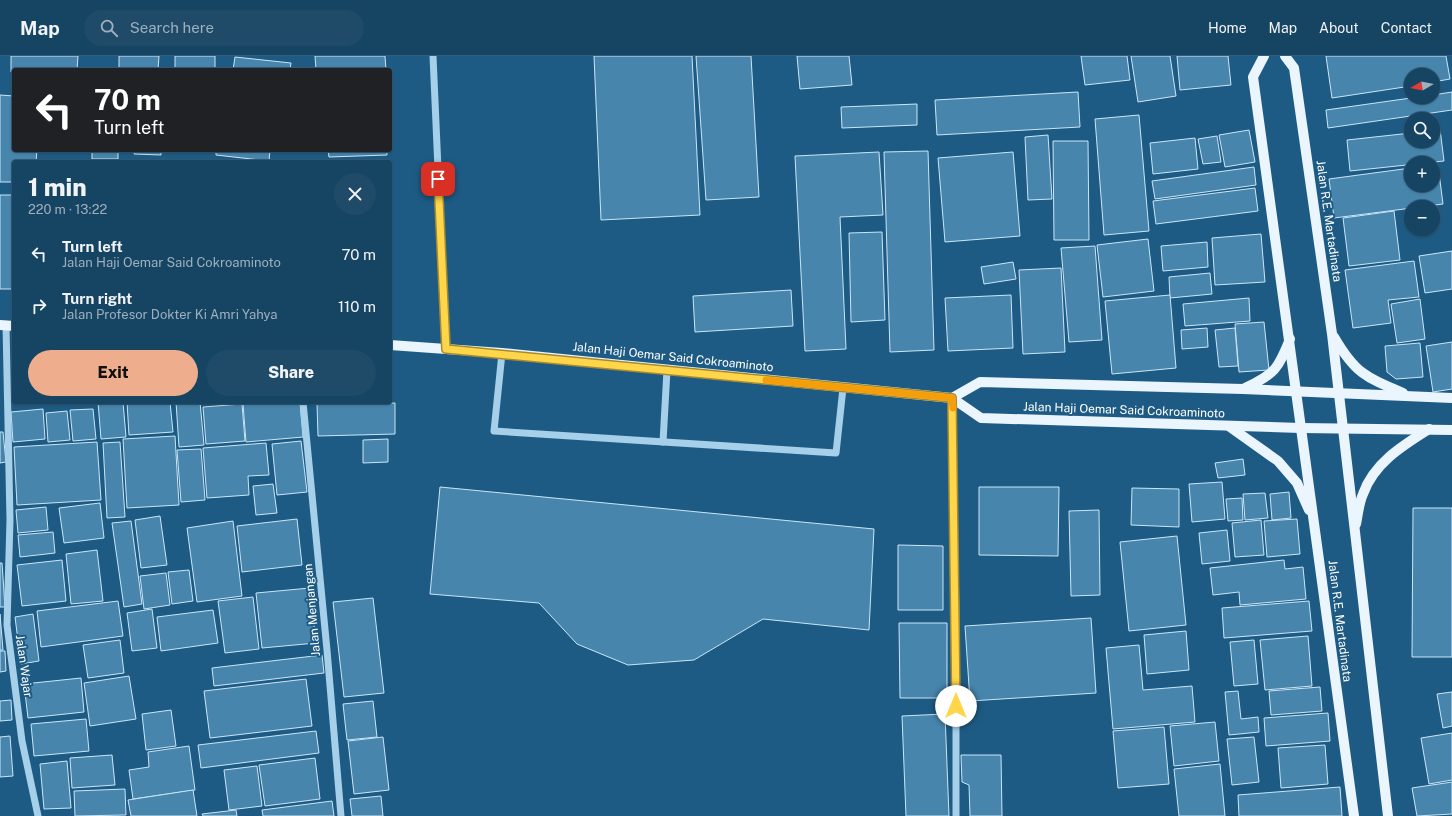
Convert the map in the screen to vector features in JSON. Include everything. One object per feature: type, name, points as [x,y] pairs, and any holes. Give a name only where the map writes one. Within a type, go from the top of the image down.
[{"type":"main road","points":[[1264,56],[1253,77],[1297,392]]},
{"type":"main road","name":"Jalan R.E. Martadinata","points":[[1285,56],[1294,68],[1332,334],[1354,534],[1388,816]]},
{"type":"main road","points":[[1332,334],[1346,357],[1358,370],[1373,380],[1408,396]]},
{"type":"main road","points":[[1243,389],[1263,380],[1274,372],[1280,363],[1290,339]]},
{"type":"main road","name":"Jalan Haji Oemar Said Cokroaminoto","points":[[392,345],[502,353],[952,398],[981,418],[1301,428],[1452,430]]},
{"type":"main road","name":"Jalan Haji Oemar Said Cokroaminoto","points":[[952,398],[980,382],[1339,392],[1452,398]]},
{"type":"main road","name":"Jalan R.E. Martadinata","points":[[1297,392],[1354,816]]},
{"type":"main road","points":[[1228,426],[1278,461],[1297,483],[1315,523]]},
{"type":"main road","points":[[1354,534],[1362,496],[1374,473],[1396,450],[1429,429]]},
{"type":"street","points":[[433,56],[446,349]]},
{"type":"street","name":"Jalan Wajar","points":[[7,325],[10,520],[7,625],[22,741],[38,816]]},
{"type":"street","points":[[502,353],[494,431],[836,453],[843,388]]},
{"type":"street","points":[[663,442],[667,370]]},
{"type":"street","points":[[952,398],[956,612],[956,816]]},
{"type":"street","name":"Jalan Menjangan","points":[[303,404],[327,650],[341,816]]},
{"type":"building","points":[[11,56],[78,56],[77,68],[12,68],[11,72]]},
{"type":"building","points":[[119,56],[159,56],[158,68],[119,68]]},
{"type":"building","points":[[175,56],[215,56],[215,68],[175,68]]},
{"type":"building","points":[[315,56],[385,56],[386,68],[316,68]]},
{"type":"building","points":[[594,56],[692,56],[700,215],[601,220]]},
{"type":"building","points":[[696,56],[751,56],[759,197],[706,200]]},
{"type":"building","points":[[797,56],[849,56],[852,85],[800,89]]},
{"type":"building","points":[[1081,56],[1127,56],[1130,80],[1085,85]]},
{"type":"building","points":[[1131,56],[1170,56],[1176,96],[1138,102]]},
{"type":"building","points":[[1177,56],[1228,56],[1231,85],[1180,90]]},
{"type":"building","points":[[1326,56],[1446,56],[1450,79],[1440,81],[1440,68],[1404,68],[1404,87],[1332,98]]},
{"type":"building","points":[[235,57],[291,63],[290,68],[233,68]]},
{"type":"building","points":[[1078,92],[1080,127],[937,135],[935,100]]},
{"type":"building","points":[[1452,92],[1452,110],[1438,112],[1404,112],[1404,117],[1328,128],[1326,110],[1404,99],[1404,104],[1440,104],[1440,94]]},
{"type":"building","points":[[0,95],[12,96],[12,152],[37,152],[36,160],[12,160],[12,182],[0,182]]},
{"type":"building","points":[[917,104],[917,125],[842,128],[841,107]]},
{"type":"building","points":[[1139,115],[1149,231],[1104,235],[1095,119]]},
{"type":"building","points":[[1440,129],[1444,161],[1440,161],[1440,156],[1404,156],[1404,165],[1350,171],[1347,140],[1404,134],[1404,148],[1440,148]]},
{"type":"building","points":[[1249,130],[1255,162],[1225,167],[1219,135]]},
{"type":"building","points":[[1048,135],[1052,199],[1028,200],[1025,137]]},
{"type":"building","points":[[1217,136],[1221,162],[1203,164],[1198,139]]},
{"type":"building","points":[[1195,138],[1198,169],[1153,174],[1150,143]]},
{"type":"building","points":[[1053,141],[1088,141],[1089,240],[1054,240]]},
{"type":"building","points":[[928,151],[934,350],[890,352],[884,152]]},
{"type":"building","points":[[92,152],[118,152],[118,159],[92,159]]},
{"type":"building","points":[[134,152],[161,152],[161,155],[134,154]]},
{"type":"building","points":[[216,152],[270,152],[269,160],[216,155]]},
{"type":"building","points":[[328,152],[387,152],[387,155],[329,157]]},
{"type":"building","points":[[879,152],[883,215],[840,217],[846,349],[805,351],[795,156]]},
{"type":"building","points":[[1013,152],[1020,236],[945,242],[938,158]]},
{"type":"building","points":[[1254,167],[1256,185],[1155,199],[1152,181]]},
{"type":"building","points":[[1404,169],[1404,192],[1440,192],[1440,181],[1443,204],[1440,204],[1440,200],[1404,200],[1404,209],[1334,218],[1329,179]]},
{"type":"building","points":[[1255,188],[1258,211],[1156,224],[1153,201]]},
{"type":"building","points":[[0,195],[12,195],[12,289],[0,289]]},
{"type":"building","points":[[1394,211],[1400,260],[1349,266],[1343,218]]},
{"type":"building","points":[[882,232],[885,320],[851,322],[849,233]]},
{"type":"building","points":[[1261,234],[1265,282],[1215,285],[1212,238]]},
{"type":"building","points":[[1148,239],[1154,291],[1103,297],[1097,245]]},
{"type":"building","points":[[1207,242],[1208,267],[1163,271],[1161,246]]},
{"type":"building","points":[[1095,246],[1102,340],[1069,342],[1061,248]]},
{"type":"building","points":[[1452,251],[1452,289],[1425,293],[1419,256]]},
{"type":"building","points":[[1414,261],[1419,297],[1388,300],[1391,323],[1353,328],[1345,270]]},
{"type":"building","points":[[1013,262],[1016,279],[984,284],[981,267]]},
{"type":"building","points":[[1061,268],[1065,352],[1023,354],[1019,270]]},
{"type":"building","points":[[1210,273],[1212,294],[1170,298],[1169,277]]},
{"type":"building","points":[[791,290],[793,326],[695,332],[693,296]]},
{"type":"building","points":[[1011,295],[1013,348],[948,351],[945,298]]},
{"type":"building","points":[[1170,295],[1176,368],[1112,374],[1105,301]]},
{"type":"building","points":[[1249,298],[1250,321],[1185,326],[1183,304]]},
{"type":"building","points":[[1420,299],[1425,339],[1397,343],[1391,304]]},
{"type":"building","points":[[1264,322],[1269,370],[1239,372],[1235,324]]},
{"type":"building","points":[[1207,328],[1208,347],[1182,349],[1181,330]]},
{"type":"building","points":[[1235,328],[1238,366],[1219,367],[1215,330]]},
{"type":"building","points":[[1452,342],[1452,389],[1433,392],[1426,346]]},
{"type":"building","points":[[1420,343],[1423,377],[1396,379],[1387,372],[1385,346]]},
{"type":"building","points":[[395,403],[395,434],[318,436],[317,404]]},
{"type":"building","points":[[98,404],[123,404],[126,437],[101,439]]},
{"type":"building","points":[[127,404],[170,404],[173,432],[129,435]]},
{"type":"building","points":[[176,404],[200,404],[204,445],[179,447]]},
{"type":"building","points":[[242,404],[245,441],[206,444],[203,407]]},
{"type":"building","points":[[243,404],[300,404],[303,437],[246,442]]},
{"type":"building","points":[[43,409],[45,439],[13,442],[11,412]]},
{"type":"building","points":[[93,409],[96,439],[73,441],[70,410]]},
{"type":"building","points":[[67,411],[70,440],[48,442],[46,413]]},
{"type":"building","points":[[0,432],[3,432],[6,462],[0,463]]},
{"type":"building","points":[[175,436],[179,505],[127,508],[123,439]]},
{"type":"building","points":[[388,439],[388,462],[363,463],[363,440]]},
{"type":"building","points":[[301,441],[307,492],[277,495],[272,444]]},
{"type":"building","points":[[97,442],[101,500],[17,505],[14,447]]},
{"type":"building","points":[[120,442],[125,517],[107,518],[103,443]]},
{"type":"building","points":[[266,443],[269,475],[248,476],[249,495],[207,498],[203,448]]},
{"type":"building","points":[[201,449],[205,500],[181,502],[177,450]]},
{"type":"building","points":[[1243,459],[1245,475],[1218,478],[1215,463]]},
{"type":"building","points":[[1222,482],[1225,519],[1192,522],[1189,484]]},
{"type":"building","points":[[273,484],[277,513],[256,515],[253,486]]},
{"type":"building","points":[[440,487],[874,529],[869,630],[763,619],[694,660],[628,665],[577,644],[539,603],[430,594]]},
{"type":"building","points":[[979,487],[1059,487],[1058,556],[979,555]]},
{"type":"building","points":[[1132,488],[1179,489],[1179,527],[1131,525]]},
{"type":"building","points":[[1289,492],[1291,518],[1272,520],[1270,494]]},
{"type":"building","points":[[1265,493],[1268,518],[1245,520],[1243,494]]},
{"type":"building","points":[[1242,498],[1243,520],[1228,521],[1226,499]]},
{"type":"building","points":[[100,503],[104,538],[64,543],[59,508]]},
{"type":"building","points":[[46,507],[48,530],[18,533],[16,510]]},
{"type":"building","points":[[1413,508],[1452,508],[1452,657],[1412,657]]},
{"type":"building","points":[[1099,510],[1100,595],[1071,596],[1069,511]]},
{"type":"building","points":[[160,516],[167,565],[141,568],[135,520]]},
{"type":"building","points":[[297,519],[302,565],[242,572],[237,526]]},
{"type":"building","points":[[1297,519],[1300,554],[1267,557],[1264,521]]},
{"type":"building","points":[[1261,520],[1264,555],[1235,557],[1232,523]]},
{"type":"building","points":[[131,521],[142,604],[124,607],[112,523]]},
{"type":"building","points":[[233,521],[242,596],[197,602],[187,528]]},
{"type":"building","points":[[1227,530],[1230,561],[1202,564],[1199,533]]},
{"type":"building","points":[[53,532],[55,553],[20,557],[18,535]]},
{"type":"building","points":[[1177,536],[1186,625],[1129,631],[1120,542]]},
{"type":"building","points":[[898,545],[943,546],[943,610],[898,610]]},
{"type":"building","points":[[97,550],[103,601],[71,604],[66,554]]},
{"type":"building","points":[[62,560],[66,601],[22,606],[17,565]]},
{"type":"building","points":[[1284,560],[1285,569],[1303,567],[1306,599],[1240,605],[1239,592],[1213,595],[1210,568]]},
{"type":"building","points":[[0,563],[2,563],[5,607],[0,607]]},
{"type":"building","points":[[189,570],[193,601],[172,604],[168,572]]},
{"type":"building","points":[[166,573],[170,605],[144,609],[140,576]]},
{"type":"building","points":[[310,588],[316,643],[262,648],[256,593]]},
{"type":"building","points":[[253,597],[259,649],[225,653],[218,601]]},
{"type":"building","points":[[373,598],[384,693],[344,697],[333,602]]},
{"type":"building","points":[[118,601],[123,636],[41,647],[37,611]]},
{"type":"building","points":[[1309,601],[1312,631],[1224,638],[1222,608]]},
{"type":"building","points":[[152,609],[157,648],[132,651],[127,613]]},
{"type":"building","points":[[213,610],[218,643],[161,651],[157,617]]},
{"type":"building","points":[[0,614],[3,650],[0,650]]},
{"type":"building","points":[[33,614],[39,661],[21,664],[15,617]]},
{"type":"building","points":[[1091,618],[1096,693],[970,701],[965,626]]},
{"type":"building","points":[[899,623],[947,623],[947,698],[900,698]]},
{"type":"building","points":[[1186,631],[1189,670],[1147,674],[1144,635]]},
{"type":"building","points":[[1308,636],[1312,686],[1265,690],[1260,640]]},
{"type":"building","points":[[120,640],[124,673],[88,678],[83,645]]},
{"type":"building","points":[[1254,640],[1258,684],[1234,686],[1230,642]]},
{"type":"building","points":[[1139,645],[1143,690],[1192,686],[1195,722],[1113,729],[1106,648]]},
{"type":"building","points":[[0,651],[5,651],[6,671],[0,672]]},
{"type":"building","points":[[322,655],[324,673],[214,686],[212,668]]},
{"type":"building","points":[[129,676],[136,719],[90,726],[84,683]]},
{"type":"building","points":[[81,678],[84,712],[28,718],[24,684]]},
{"type":"building","points":[[306,679],[312,726],[210,738],[204,691]]},
{"type":"building","points":[[1320,687],[1322,711],[1271,715],[1269,691]]},
{"type":"building","points":[[1238,691],[1241,719],[1258,717],[1259,732],[1229,735],[1225,692]]},
{"type":"building","points":[[1452,692],[1452,726],[1443,728],[1437,694]]},
{"type":"building","points":[[11,700],[12,720],[0,721],[0,701]]},
{"type":"building","points":[[373,701],[377,737],[347,740],[343,704]]},
{"type":"building","points":[[171,710],[176,746],[146,750],[142,714]]},
{"type":"building","points":[[1328,713],[1330,741],[1266,746],[1264,718]]},
{"type":"building","points":[[945,714],[949,816],[906,816],[902,716]]},
{"type":"building","points":[[86,719],[89,751],[34,756],[31,724]]},
{"type":"building","points":[[1215,722],[1219,761],[1174,766],[1170,726]]},
{"type":"building","points":[[1164,727],[1169,784],[1118,788],[1113,731]]},
{"type":"building","points":[[316,731],[319,753],[201,768],[198,745]]},
{"type":"building","points":[[1452,733],[1452,780],[1429,784],[1421,738]]},
{"type":"building","points":[[10,736],[13,776],[0,777],[0,737]]},
{"type":"building","points":[[383,737],[389,790],[354,794],[348,741]]},
{"type":"building","points":[[1254,737],[1259,782],[1232,785],[1227,739]]},
{"type":"building","points":[[1325,745],[1328,784],[1281,788],[1278,748]]},
{"type":"building","points":[[189,746],[195,790],[133,799],[129,770],[149,767],[148,752]]},
{"type":"building","points":[[112,755],[115,785],[72,788],[70,758]]},
{"type":"building","points":[[961,755],[1001,755],[1002,816],[970,816],[969,785],[962,782]]},
{"type":"building","points":[[315,758],[320,799],[265,806],[259,765]]},
{"type":"building","points":[[67,761],[71,808],[44,809],[40,764]]},
{"type":"building","points":[[1220,764],[1225,816],[1179,816],[1174,769]]},
{"type":"building","points":[[257,766],[262,806],[229,810],[224,770]]},
{"type":"building","points":[[1452,782],[1452,814],[1417,816],[1412,788]]},
{"type":"building","points":[[1340,787],[1342,816],[1239,816],[1238,795]]},
{"type":"building","points":[[125,789],[126,815],[75,816],[74,791]]},
{"type":"building","points":[[193,790],[197,816],[131,816],[128,800]]},
{"type":"building","points":[[381,796],[383,816],[352,816],[350,799]]},
{"type":"building","points":[[332,801],[334,816],[263,816],[262,810]]},
{"type":"building","points":[[236,810],[237,816],[203,816],[202,814]]},
{"type":"slow traffic","points":[[766,380],[952,398],[953,408]]},
{"type":"route","points":[[438,179],[446,349],[502,353],[952,398],[956,612],[956,706]]}]
